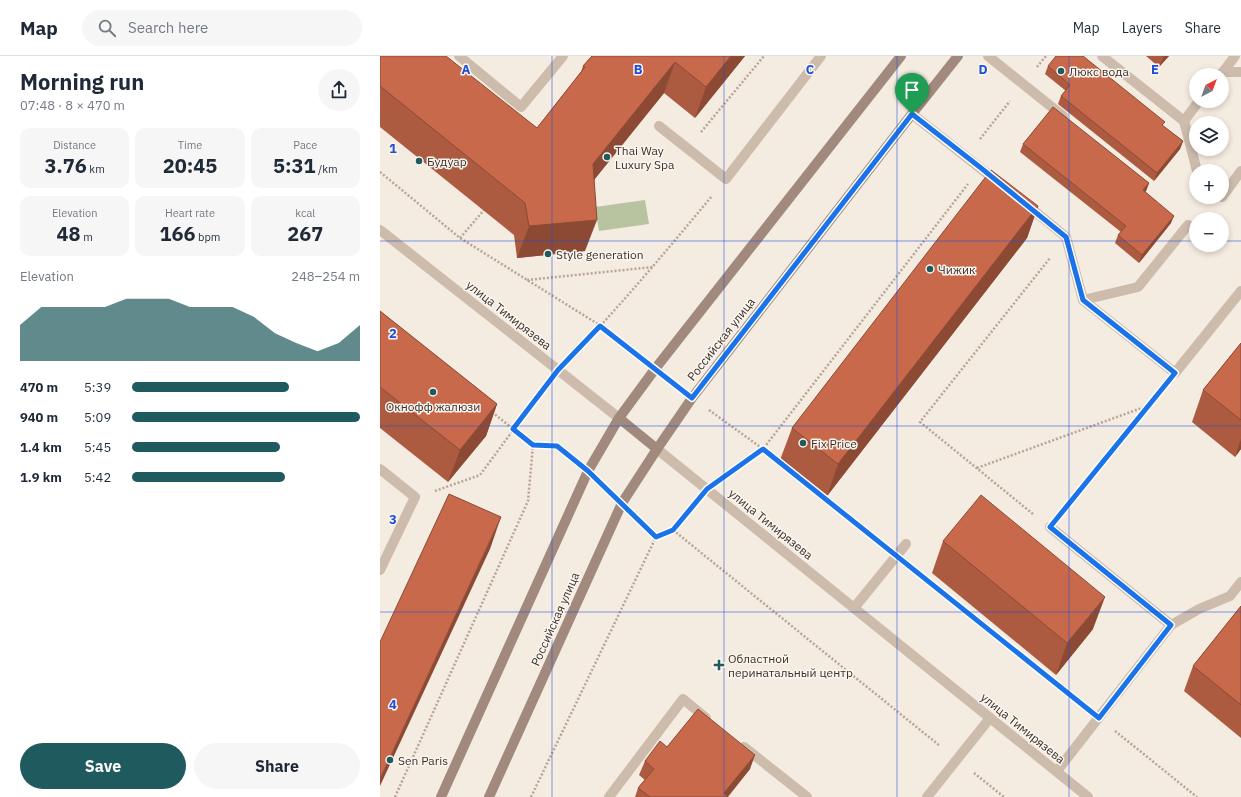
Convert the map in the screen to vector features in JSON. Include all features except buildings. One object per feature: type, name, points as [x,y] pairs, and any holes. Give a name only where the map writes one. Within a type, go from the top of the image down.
[{"type":"main road","points":[[441,797],[588,471],[619,418],[655,369],[901,56]]},
{"type":"main road","name":"Российская улица","points":[[489,797],[622,503],[692,398],[958,56]]},
{"type":"main road","name":"улица Тимирязева","points":[[619,418],[657,449]]},
{"type":"street","points":[[459,56],[521,107],[563,56]]},
{"type":"street","points":[[659,126],[726,179],[821,56]]},
{"type":"street","points":[[988,56],[1072,124]]},
{"type":"street","points":[[1102,56],[1184,121],[1195,164]]},
{"type":"street","points":[[1226,68],[1235,56]]},
{"type":"street","points":[[1229,73],[1241,72]]},
{"type":"street","points":[[1184,121],[1194,108]]},
{"type":"street","points":[[912,114],[1005,188]]},
{"type":"street","points":[[1229,187],[1241,171]]},
{"type":"street","points":[[1017,197],[1066,237],[1083,300],[1175,373],[1241,291]]},
{"type":"street","points":[[1083,300],[1138,287],[1188,225]]},
{"type":"street","name":"улица Тимирязева","points":[[380,230],[619,418]]},
{"type":"street","name":"улица Тимирязева","points":[[657,449],[1088,797]]},
{"type":"street","points":[[380,469],[415,497],[380,570]]},
{"type":"street","points":[[1050,527],[1171,625]]},
{"type":"street","points":[[854,608],[906,544]]},
{"type":"street","points":[[1057,771],[1171,625],[1230,596],[1241,582]]},
{"type":"street","points":[[609,797],[683,700],[714,724]]},
{"type":"street","points":[[927,797],[990,718]]},
{"type":"street","points":[[739,743],[807,797]]},
{"type":"path","points":[[687,148],[764,56]]},
{"type":"path","points":[[531,797],[656,537],[673,530],[707,489],[763,449],[981,168],[977,143],[1046,56]]},
{"type":"path","points":[[380,172],[460,238],[600,326],[655,369]]},
{"type":"path","points":[[415,497],[480,475],[558,370],[653,267],[726,179]]},
{"type":"path","points":[[707,192],[712,196]]},
{"type":"path","points":[[460,238],[484,210]]},
{"type":"path","points":[[1066,237],[920,422],[1050,527],[1175,373]]},
{"type":"path","points":[[526,280],[653,267]]},
{"type":"path","points":[[692,398],[763,449],[1197,797]]},
{"type":"path","points":[[977,468],[1149,405]]},
{"type":"path","points":[[489,410],[533,445],[557,446],[588,471]]},
{"type":"path","points":[[395,797],[528,501],[533,445]]},
{"type":"path","points":[[622,503],[656,537]]},
{"type":"path","points":[[673,530],[1004,797]]},
{"type":"green space","points":[[645,200],[649,224],[599,231],[595,207]]},
{"type":"place","name":"Люкс вода","points":[[1061,71]]},
{"type":"place","name":"Thai Way Luxury Spa","points":[[607,157]]},
{"type":"place","name":"Будуар","points":[[419,161]]},
{"type":"place","name":"Style generation","points":[[548,254]]},
{"type":"place","name":"Чижик","points":[[930,269]]},
{"type":"place","name":"Окнофф жалюзи","points":[[433,392]]},
{"type":"place","name":"Fix Price","points":[[803,443]]},
{"type":"place","name":"Областной перинатальный центр","points":[[719,665]]},
{"type":"place","name":"Sen Paris","points":[[390,760]]},
{"type":"route","points":[[912,114],[1066,237],[1083,300],[1175,373],[1050,527],[1171,625],[1099,718],[763,449],[707,489],[673,530],[656,537],[588,471],[557,446],[533,445],[513,429],[558,370],[600,326],[692,398],[912,114]]}]
